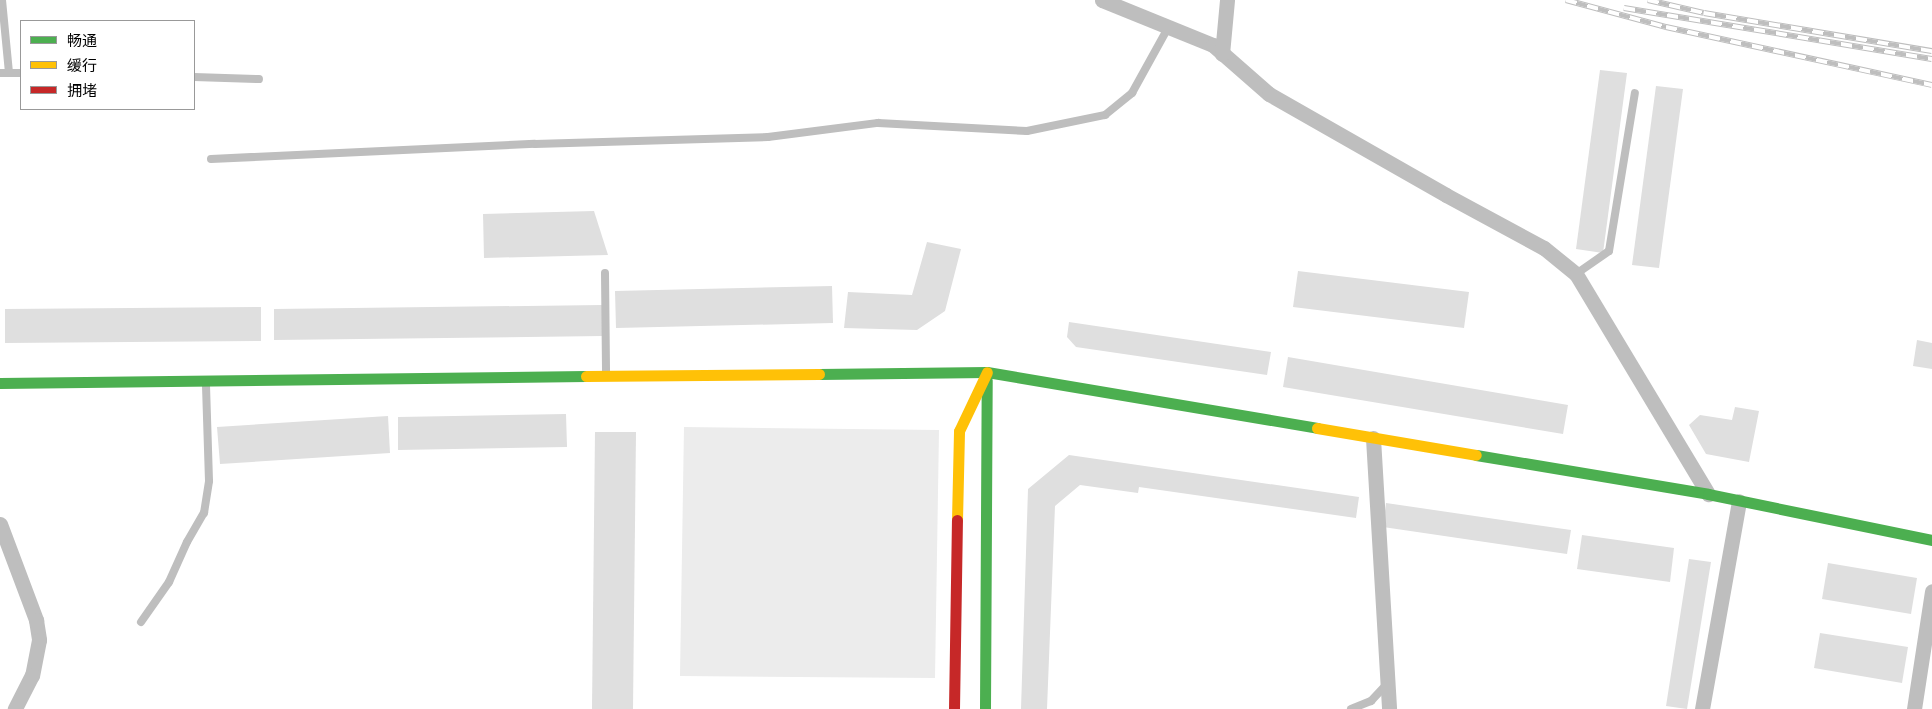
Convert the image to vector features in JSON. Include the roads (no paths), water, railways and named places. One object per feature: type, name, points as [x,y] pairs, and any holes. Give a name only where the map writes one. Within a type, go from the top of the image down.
[{"type":"main road","points":[[954,709],[959,431],[987,372]]},
{"type":"main road","points":[[985,709],[987,372]]},
{"type":"main road","points":[[0,383],[987,372],[1708,494],[1932,540]]},
{"type":"street","points":[[1102,0],[1213,45],[1269,94],[1446,196],[1544,248],[1576,274],[1708,494]]},
{"type":"street","points":[[1222,54],[1227,0]]},
{"type":"street","points":[[1373,438],[1389,709]]},
{"type":"street","points":[[1702,709],[1739,500]]},
{"type":"street","points":[[0,524],[36,620],[39,640],[32,675],[15,709]]},
{"type":"street","points":[[1914,709],[1932,591]]},
{"type":"lane","points":[[2,0],[9,73]]},
{"type":"lane","points":[[211,159],[525,144],[768,137],[878,123],[1027,131],[1105,115],[1132,93],[1169,26]]},
{"type":"lane","points":[[0,73],[20,73]]},
{"type":"lane","points":[[195,77],[259,79]]},
{"type":"lane","points":[[1576,274],[1609,251],[1635,94]]},
{"type":"lane","points":[[605,273],[606,376]]},
{"type":"lane","points":[[141,622],[169,582],[187,542],[204,513],[208,481],[206,381]]},
{"type":"lane","points":[[1351,709],[1371,702],[1387,684]]},
{"type":"railway","points":[[1566,0],[1666,27],[1932,85]]},
{"type":"railway","points":[[1648,0],[1704,13],[1932,51]]},
{"type":"railway","points":[[1624,8],[1932,59]]}]
